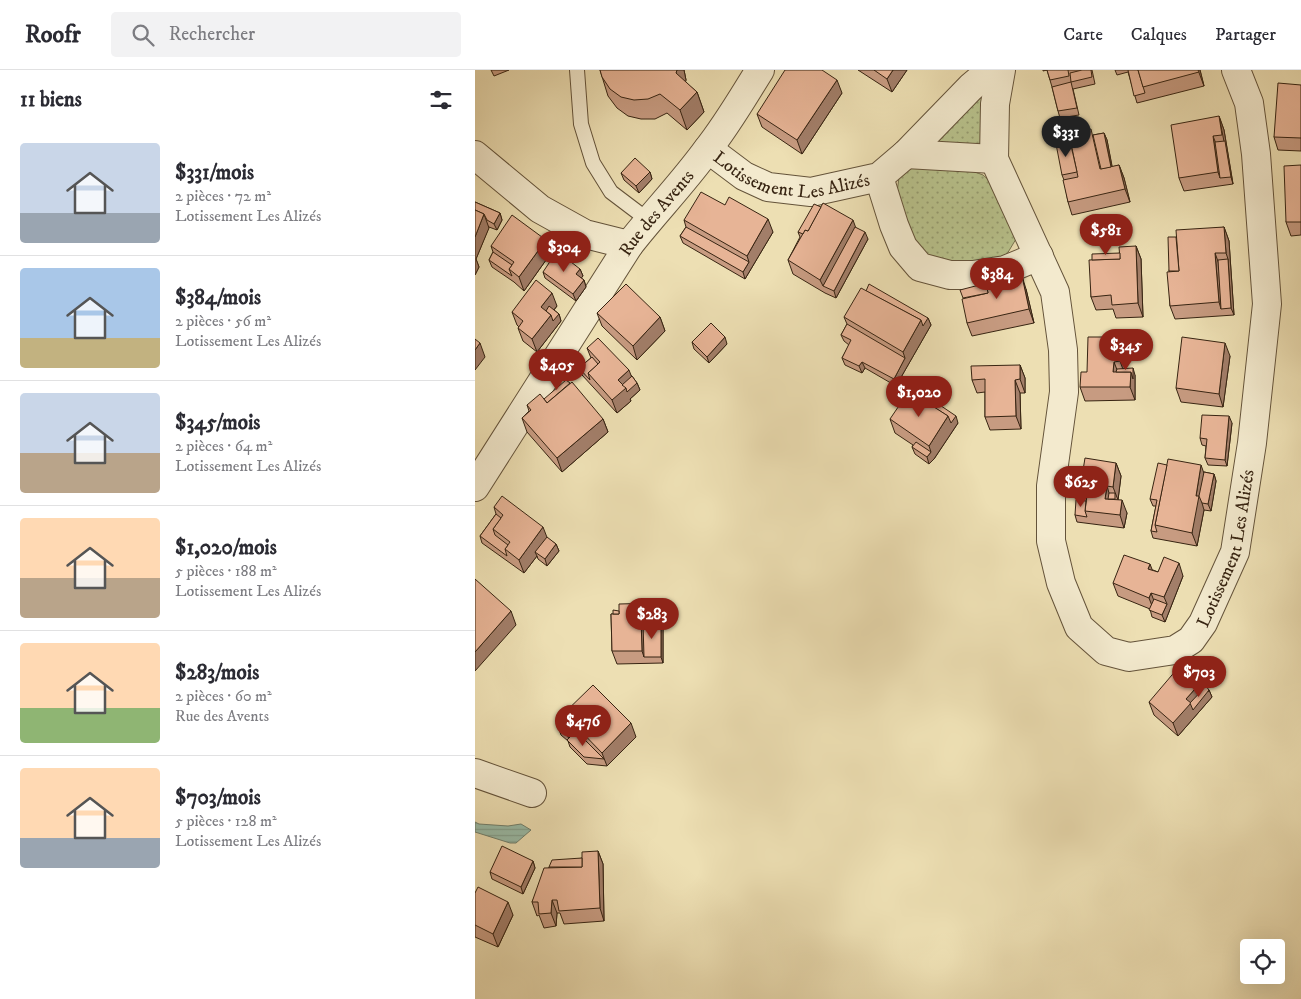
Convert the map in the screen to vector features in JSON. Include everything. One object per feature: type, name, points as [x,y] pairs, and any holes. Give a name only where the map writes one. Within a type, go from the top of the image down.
[{"type":"street","name":"Rue des Avents","points":[[475,487],[629,246],[648,220],[708,149],[761,70]]},
{"type":"street","name":"Lotissement Les Alizés","points":[[708,149],[744,176],[769,187],[811,192],[879,178],[906,154],[971,87],[991,70]]},
{"type":"street","name":"Lotissement Les Alizés","points":[[1001,70],[995,104],[994,159],[1055,292],[1063,350],[1065,392],[1051,486],[1051,541],[1061,583],[1079,627],[1106,651],[1129,657],[1175,650],[1191,640],[1203,623],[1235,552],[1252,444],[1267,304],[1249,103],[1236,70]]},
{"type":"street","points":[[906,154],[994,159]]},
{"type":"street","points":[[475,155],[540,209],[585,234],[629,246]]},
{"type":"street","name":"Lotissement Les Alizés","points":[[879,178],[903,247],[920,267],[950,276],[973,275],[1005,270],[1039,256]]},
{"type":"street","points":[[475,772],[532,793]]},
{"type":"lane","points":[[577,70],[581,124],[593,163],[611,192],[648,220]]},
{"type":"green space","points":[[976,95],[983,100],[982,138],[979,146],[935,143]]},
{"type":"green space","points":[[912,167],[967,169],[983,175],[1000,190],[1016,226],[1016,239],[1007,254],[985,263],[954,264],[930,257],[908,232],[896,201],[899,177]]},
{"type":"shaded area","points":[[475,822],[479,824],[508,826],[521,824],[531,830],[516,843],[510,843],[475,832]]},
{"type":"building","points":[[600,70],[677,70],[676,73],[697,92],[680,110],[660,94],[648,99],[634,100],[621,97],[610,89]]},
{"type":"building","points":[[785,70],[822,70],[837,80],[797,140],[757,114]]},
{"type":"building","points":[[874,70],[893,70],[887,79]]},
{"type":"building","points":[[1047,70],[1068,70],[1069,76],[1050,80]]},
{"type":"building","points":[[1091,70],[1092,77],[1071,82],[1070,73]]},
{"type":"building","points":[[1128,70],[1138,70],[1145,93],[1134,96]]},
{"type":"building","points":[[1138,70],[1198,70],[1199,72],[1143,87]]},
{"type":"building","points":[[1071,82],[1077,108],[1058,111],[1052,87]]},
{"type":"building","points":[[1278,83],[1301,85],[1301,138],[1274,137]]},
{"type":"building","points":[[1219,116],[1222,135],[1213,136],[1218,172],[1179,178],[1171,125]]},
{"type":"building","points":[[1091,129],[1100,169],[1119,165],[1125,189],[1068,202],[1063,180],[1078,177],[1069,134]]},
{"type":"building","points":[[1104,133],[1111,167],[1101,169],[1093,135]]},
{"type":"building","points":[[1070,141],[1077,172],[1062,175],[1056,144]]},
{"type":"building","points":[[1225,141],[1231,177],[1220,178],[1215,142]]},
{"type":"building","points":[[635,158],[650,172],[636,186],[621,173]]},
{"type":"building","points":[[1301,165],[1301,222],[1286,222],[1284,166]]},
{"type":"building","points":[[701,192],[725,205],[729,197],[768,219],[747,256],[684,220]]},
{"type":"building","points":[[475,202],[500,213],[494,224],[487,220],[484,214],[475,210]]},
{"type":"building","points":[[823,203],[853,220],[820,280],[788,260],[805,230],[808,231]]},
{"type":"building","points":[[814,204],[821,207],[808,231],[805,230],[803,234],[798,232]]},
{"type":"building","points":[[475,210],[484,214],[475,237]]},
{"type":"building","points":[[512,215],[546,240],[519,277],[509,269],[514,262],[491,246]]},
{"type":"building","points":[[686,227],[749,262],[743,272],[680,236]]},
{"type":"building","points":[[855,227],[865,232],[834,291],[823,286]]},
{"type":"building","points":[[1224,227],[1226,253],[1215,253],[1219,302],[1170,306],[1167,272],[1179,271],[1176,230]]},
{"type":"building","points":[[1168,237],[1176,237],[1179,271],[1169,271]]},
{"type":"building","points":[[1136,246],[1138,303],[1112,305],[1111,295],[1091,297],[1089,260],[1120,259],[1119,247]]},
{"type":"building","points":[[557,251],[580,269],[576,274],[584,280],[573,294],[543,272]]},
{"type":"building","points":[[493,252],[512,265],[509,269],[512,276],[489,260]]},
{"type":"building","points":[[1120,253],[1120,259],[1092,260],[1092,254]]},
{"type":"building","points":[[1228,259],[1231,308],[1221,309],[1218,260]]},
{"type":"building","points":[[1022,276],[1029,309],[967,323],[962,299],[988,293],[986,283]]},
{"type":"building","points":[[536,280],[552,293],[541,307],[551,315],[532,339],[518,328],[523,321],[512,312]]},
{"type":"building","points":[[986,283],[988,293],[963,298],[960,290]]},
{"type":"building","points":[[626,284],[660,317],[633,346],[597,313]]},
{"type":"building","points":[[869,284],[928,318],[923,326],[921,320],[866,291]]},
{"type":"building","points":[[861,288],[921,320],[903,352],[844,317]]},
{"type":"building","points":[[549,306],[559,314],[553,321],[551,315],[546,311]]},
{"type":"building","points":[[711,323],[725,337],[707,357],[692,342]]},
{"type":"building","points":[[847,324],[905,358],[894,379],[862,362],[859,366],[842,358],[851,340],[841,335]]},
{"type":"building","points":[[1088,337],[1119,337],[1120,361],[1114,362],[1113,372],[1131,372],[1130,387],[1080,387],[1081,372],[1087,372]]},
{"type":"building","points":[[1182,337],[1225,343],[1219,394],[1176,388]]},
{"type":"building","points":[[598,338],[629,370],[618,380],[626,388],[612,400],[588,373],[600,362],[587,348]]},
{"type":"building","points":[[475,339],[480,343],[475,350]]},
{"type":"building","points":[[592,357],[598,364],[588,373],[590,380],[579,368]]},
{"type":"building","points":[[1020,365],[1020,379],[1015,380],[1016,416],[985,417],[985,379],[972,380],[971,366]]},
{"type":"building","points":[[1133,368],[1133,379],[1131,372],[1116,372],[1117,369]]},
{"type":"building","points":[[632,376],[637,383],[627,392],[626,388],[622,385]]},
{"type":"building","points":[[566,380],[570,383],[547,403],[544,399]]},
{"type":"building","points":[[572,382],[603,419],[557,458],[522,418],[531,410],[527,405],[540,394],[547,403]]},
{"type":"building","points":[[916,389],[956,416],[951,423],[948,416],[913,394]]},
{"type":"building","points":[[909,391],[948,416],[929,446],[890,419]]},
{"type":"building","points":[[1202,415],[1229,416],[1225,460],[1205,458],[1207,439],[1200,438]]},
{"type":"building","points":[[916,442],[931,452],[927,457],[912,447]]},
{"type":"building","points":[[1085,458],[1116,463],[1113,487],[1107,486],[1105,499],[1122,500],[1120,515],[1085,511],[1087,495],[1079,495]]},
{"type":"building","points":[[1168,459],[1201,465],[1196,496],[1199,496],[1192,533],[1155,525]]},
{"type":"building","points":[[1158,463],[1167,465],[1155,525],[1157,532],[1151,531],[1157,500],[1150,499]]},
{"type":"building","points":[[1204,472],[1214,474],[1208,504],[1202,503],[1199,496]]},
{"type":"building","points":[[1109,493],[1115,493],[1115,499],[1108,499]]},
{"type":"building","points":[[502,496],[543,527],[519,560],[505,549],[510,542],[493,529],[503,515],[494,507]]},
{"type":"building","points":[[1076,500],[1086,501],[1085,511],[1087,517],[1075,515]]},
{"type":"building","points":[[496,514],[501,518],[493,529],[495,535],[508,545],[505,549],[507,556],[480,536]]},
{"type":"building","points":[[547,537],[556,544],[545,559],[535,552]]},
{"type":"building","points":[[1124,555],[1150,564],[1148,569],[1158,572],[1164,557],[1179,563],[1164,597],[1151,593],[1149,598],[1113,583]]},
{"type":"building","points":[[475,579],[511,611],[475,652]]},
{"type":"building","points":[[1154,599],[1167,604],[1162,615],[1149,610]]},
{"type":"building","points":[[658,603],[658,617],[641,617],[642,651],[612,651],[611,614],[619,614],[619,604]]},
{"type":"building","points":[[613,610],[619,611],[619,614],[613,614]]},
{"type":"building","points":[[643,623],[661,624],[661,657],[644,657]]},
{"type":"building","points":[[1183,662],[1203,680],[1186,699],[1191,703],[1173,723],[1149,702]]},
{"type":"building","points":[[593,685],[631,723],[602,753],[574,724],[566,732],[556,721]]},
{"type":"building","points":[[1206,686],[1209,690],[1193,710],[1190,703]]},
{"type":"building","points":[[576,731],[604,759],[584,757],[567,740]]},
{"type":"building","points":[[502,846],[533,861],[521,887],[490,872]]},
{"type":"building","points":[[598,851],[600,908],[559,911],[557,900],[552,900],[551,913],[539,914],[538,902],[532,902],[544,868],[582,867],[582,852]]},
{"type":"building","points":[[582,858],[582,867],[549,867],[552,860]]},
{"type":"building","points":[[478,887],[508,902],[493,934],[475,925],[475,893]]}]
